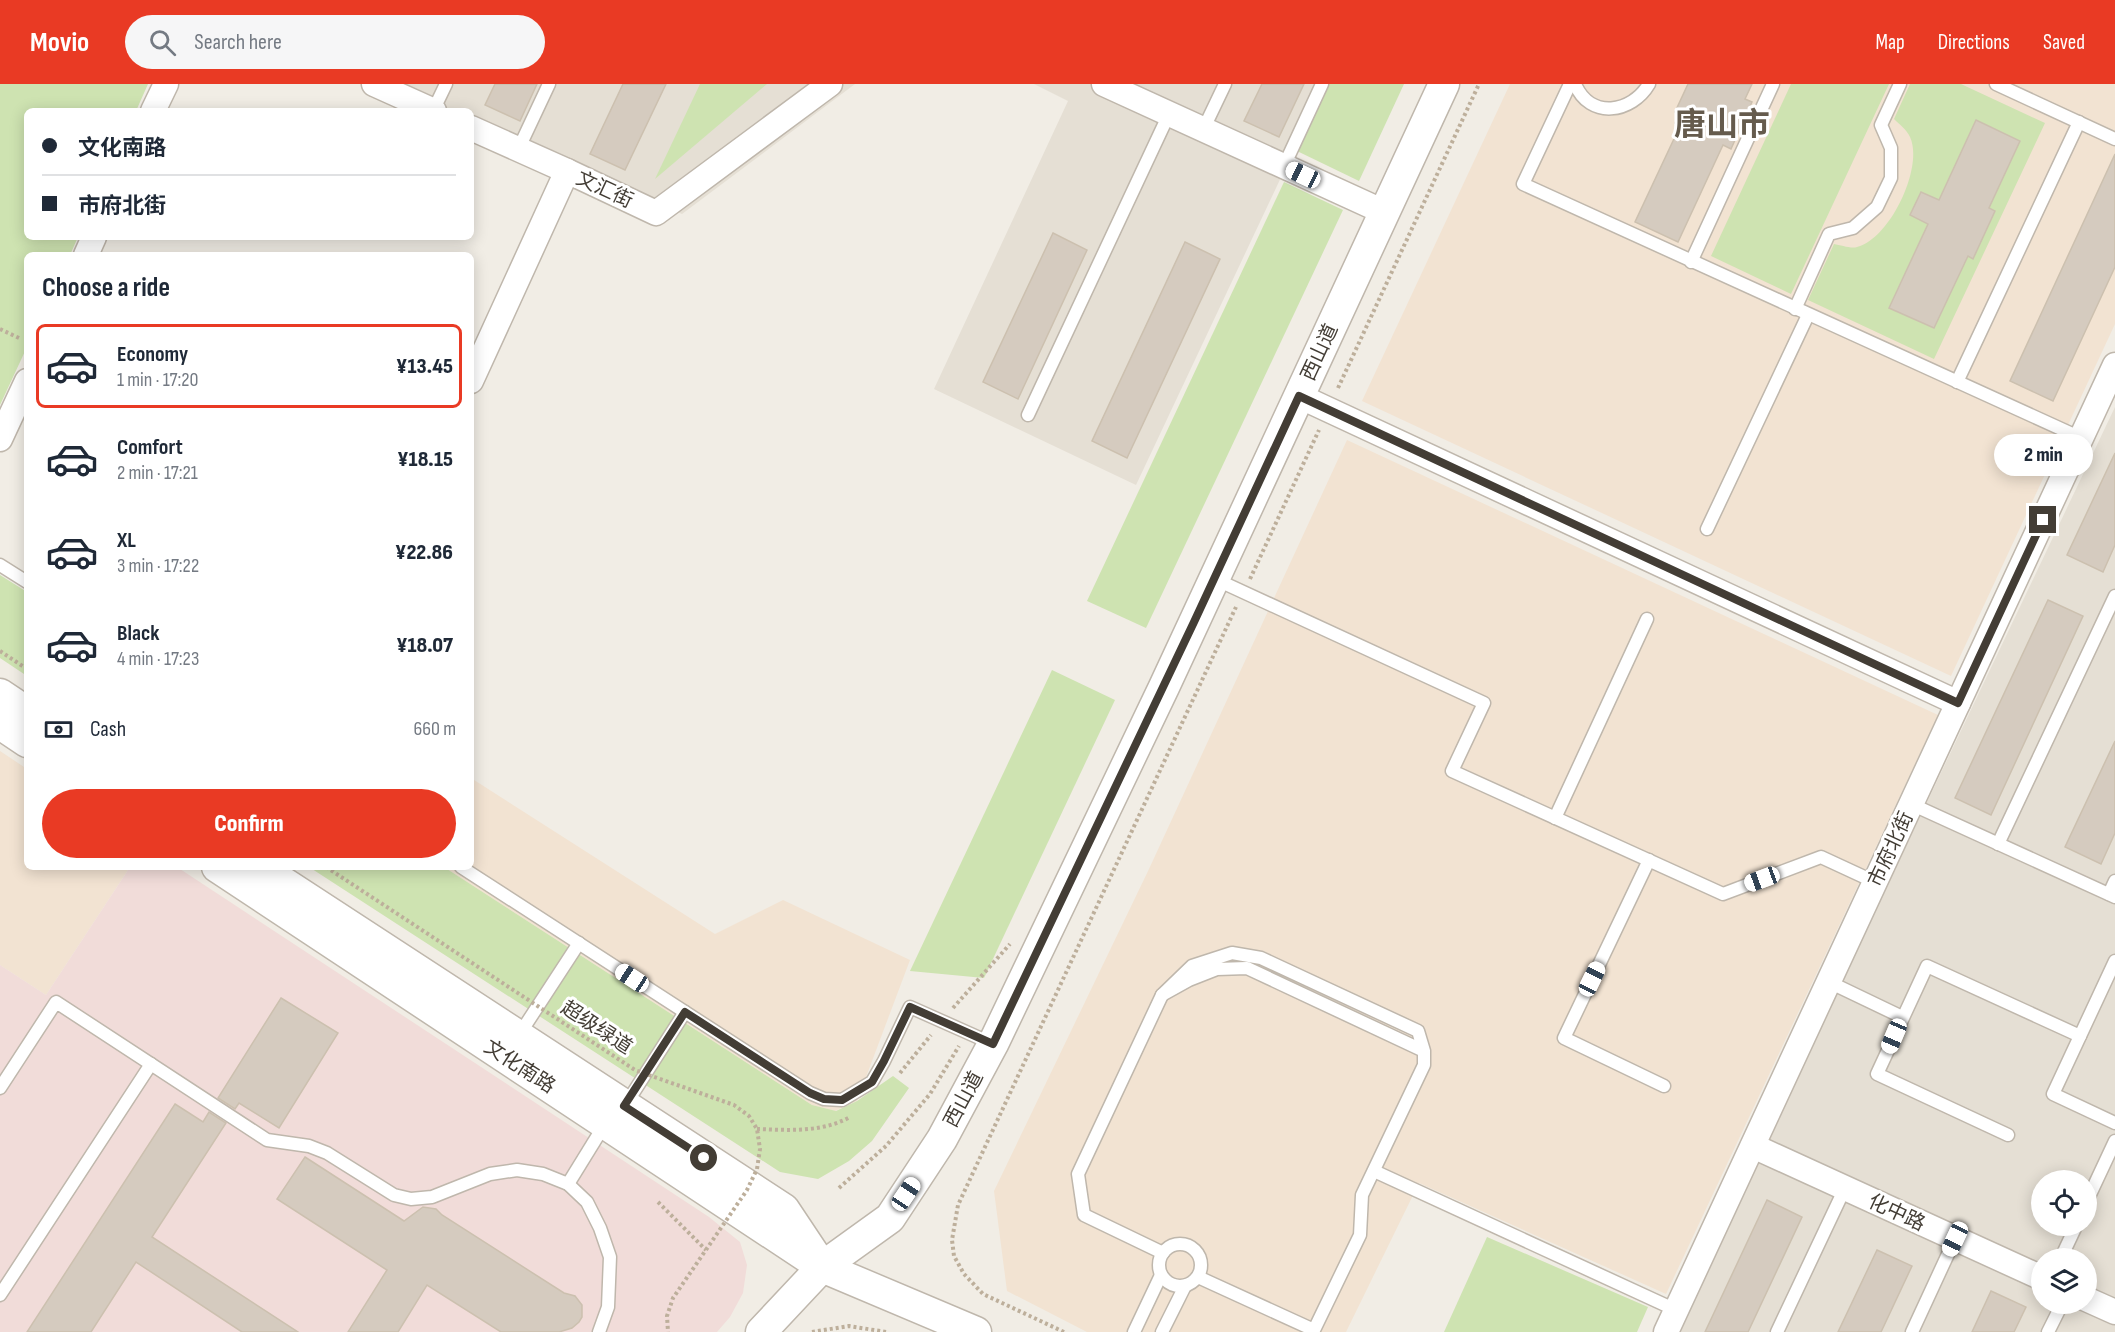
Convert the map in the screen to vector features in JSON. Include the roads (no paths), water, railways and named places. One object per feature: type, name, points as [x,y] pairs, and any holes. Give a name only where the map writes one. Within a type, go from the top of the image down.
[{"type":"street","points":[[154,108],[166,84]]},
{"type":"street","points":[[374,84],[427,108]]},
{"type":"street","name":"文汇街","points":[[474,374],[567,171],[656,213],[830,84]]},
{"type":"street","points":[[1104,84],[1384,212]]},
{"type":"street","name":"西山道","points":[[760,1332],[822,1267],[890,1218],[942,1139],[980,1038],[1215,579],[1444,84]]},
{"type":"street","points":[[474,129],[567,171]]},
{"type":"street","name":"市府北街","points":[[1666,1332],[2115,365]]},
{"type":"street","points":[[0,439],[24,387]]},
{"type":"street","points":[[1299,396],[1958,703]]},
{"type":"street","points":[[0,694],[24,710]]},
{"type":"street","points":[[0,724],[24,740]]},
{"type":"street","name":"文化南路","points":[[222,870],[615,1114],[784,1209],[822,1267]]},
{"type":"street","name":"文化南路","points":[[265,870],[518,1037],[615,1114]]},
{"type":"street","name":"化中路","points":[[1753,1146],[2031,1273]]},
{"type":"street","points":[[822,1267],[976,1332]]},
{"type":"street","points":[[2097,1304],[2115,1312]]},
{"type":"lane","points":[[435,108],[446,84]]},
{"type":"lane","points":[[518,150],[549,84]]},
{"type":"lane","points":[[1203,130],[1225,84]]},
{"type":"lane","points":[[1284,166],[1322,84]]},
{"type":"lane","points":[[1570,84],[1522,184],[2081,438]]},
{"type":"lane","points":[[1575,84],[1586,99],[1596,106],[1608,109],[1620,108],[1632,103],[1642,95],[1649,84]]},
{"type":"lane","points":[[1691,262],[1773,84]]},
{"type":"lane","points":[[1795,309],[1829,234],[1853,228],[1877,207],[1891,178],[1891,148],[1881,125],[1900,84]]},
{"type":"lane","points":[[1996,84],[2115,139]]},
{"type":"lane","points":[[1028,415],[1168,114]]},
{"type":"lane","points":[[1957,382],[2079,122]]},
{"type":"lane","points":[[1707,529],[1808,315]]},
{"type":"lane","points":[[0,565],[24,580]]},
{"type":"lane","points":[[1215,579],[1484,703],[1452,771],[1723,894],[1821,857],[1875,882]]},
{"type":"lane","points":[[1998,844],[2114,601]]},
{"type":"lane","points":[[1555,818],[1647,619]]},
{"type":"lane","points":[[1911,804],[2112,896],[2115,881]]},
{"type":"lane","points":[[1649,860],[1564,1038],[1664,1086]]},
{"type":"lane","points":[[466,870],[810,1093],[824,1099],[842,1100],[872,1082],[910,1007],[980,1038]]},
{"type":"lane","points":[[518,1037],[579,943]]},
{"type":"lane","points":[[1163,1252],[1084,1215],[1078,1174],[1162,995],[1192,966],[1232,953],[1261,958],[1418,1031],[1424,1051],[1424,1065],[1362,1196],[1360,1235],[1314,1330],[1198,1276]]},
{"type":"lane","points":[[2115,961],[2053,1094],[2115,1123]]},
{"type":"lane","points":[[2008,1135],[1877,1074],[1926,966],[2080,1036]]},
{"type":"lane","points":[[1829,982],[1902,1017]]},
{"type":"lane","points":[[0,1088],[56,1002],[267,1140],[309,1146],[327,1153],[394,1195],[411,1199],[432,1197],[490,1174],[517,1170],[543,1174],[568,1184],[587,1202],[600,1228],[610,1257],[608,1307],[599,1332]]},
{"type":"lane","points":[[568,1184],[685,1012]]},
{"type":"lane","points":[[2,1289],[152,1064]]},
{"type":"lane","points":[[2097,1179],[2115,1141]]},
{"type":"lane","points":[[1374,1171],[1676,1310]]},
{"type":"lane","points":[[1777,1332],[1845,1188]]},
{"type":"lane","points":[[1912,1332],[1955,1239]]},
{"type":"lane","points":[[1134,1332],[1161,1275],[1159,1263],[1163,1252],[1175,1245],[1189,1246],[1199,1256],[1201,1263],[1198,1276],[1185,1286],[1162,1332]]},
{"type":"lane","points":[[1161,1275],[1171,1285],[1185,1286]]},
{"type":"lane","points":[[2048,1332],[2057,1314]]},
{"type":"district","name":"唐山市","points":[[1722,124]]}]
